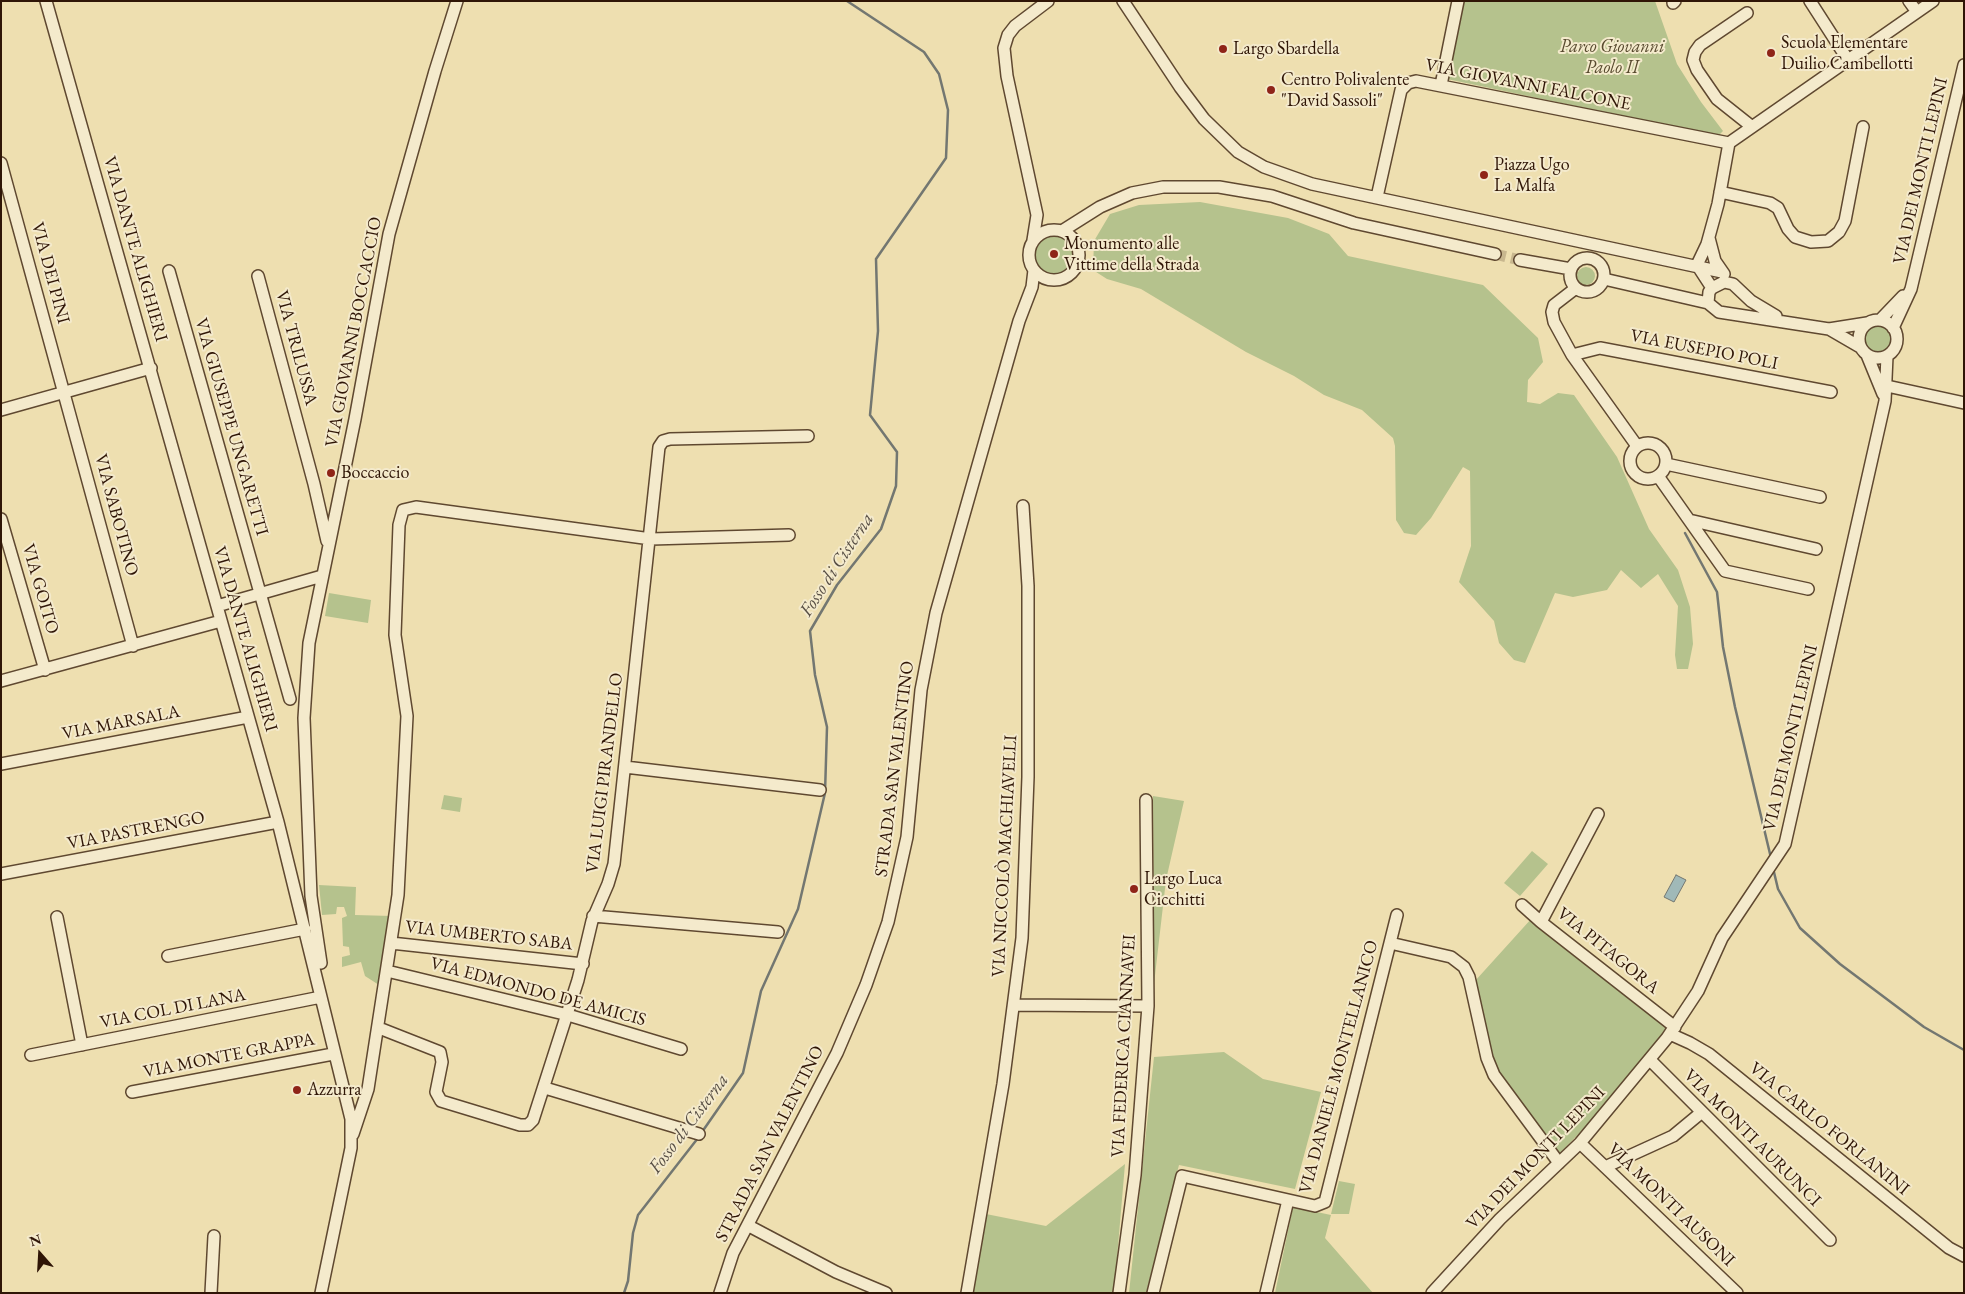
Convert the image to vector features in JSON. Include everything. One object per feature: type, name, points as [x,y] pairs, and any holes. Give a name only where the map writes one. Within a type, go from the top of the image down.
[{"type":"street","name":"VIA DANTE ALIGHIERI","points":[[46,1],[278,822],[305,929],[333,1054],[351,1119],[352,1136],[321,1293]]},
{"type":"street","name":"VIA GIOVANNI BOCCACCIO","points":[[351,1119],[350,1095],[320,958],[310,887],[304,702],[310,643],[322,576],[352,436],[392,222],[457,1]]},
{"type":"street","points":[[1046,279],[1034,270],[1029,256],[1037,216],[1007,76],[1004,52],[1006,41],[1012,29],[1048,1]]},
{"type":"street","points":[[1123,1],[1190,102],[1217,133],[1238,152],[1260,165],[1293,178],[1722,272]]},
{"type":"street","points":[[1441,85],[1458,1]]},
{"type":"street","points":[[1810,1],[1848,60]]},
{"type":"street","points":[[1909,1],[1917,12]]},
{"type":"street","points":[[1698,266],[1709,236],[1730,143],[1751,126],[1933,1]]},
{"type":"street","points":[[1747,13],[1700,45],[1695,52],[1693,60],[1697,70],[1717,99],[1751,126]]},
{"type":"street","name":"VIA DEI MONTI LEPINI","points":[[1432,1293],[1492,1228],[1580,1143],[1673,1031],[1698,991],[1716,947],[1784,844],[1798,793],[1885,400],[1887,356],[1892,352],[1897,340],[1893,328],[1912,285],[1964,65]]},
{"type":"street","name":"VIA GIOVANNI FALCONE","points":[[1377,197],[1401,90],[1408,83],[1416,80],[1730,143]]},
{"type":"street","points":[[1720,192],[1773,204],[1780,210],[1790,232],[1795,237],[1821,243],[1830,239],[1844,224],[1862,127]]},
{"type":"street","name":"VIA DEI PINI","points":[[1,163],[64,392]]},
{"type":"street","points":[[1033,240],[1039,234],[1056,230],[1118,198],[1146,190],[1179,186],[1219,187],[1272,196],[1354,223],[1495,254]]},
{"type":"street","points":[[1032,287],[1046,279],[1062,279],[1075,269],[1080,254],[1074,240],[1037,216]]},
{"type":"street","points":[[1074,240],[1081,218]]},
{"type":"street","points":[[1709,236],[1713,256],[1722,272],[1759,307],[1786,321]]},
{"type":"street","points":[[1584,258],[1595,259],[1603,268],[1604,279],[1593,291],[1583,291],[1576,288],[1571,280],[1571,269],[1578,260],[1584,258]]},
{"type":"street","points":[[1520,260],[1571,269]]},
{"type":"street","points":[[1698,266],[1712,288]]},
{"type":"street","name":"STRADA SAN VALENTINO","points":[[720,1293],[730,1260],[834,1058],[866,985],[888,922],[907,836],[921,690],[936,613],[1021,314],[1032,287],[1034,270]]},
{"type":"street","name":"VIA GIUSEPPE UNGARETTI","points":[[169,271],[290,699]]},
{"type":"street","name":"VIA TRILUSSA","points":[[258,276],[314,484],[328,546]]},
{"type":"street","points":[[1604,279],[1708,303],[1720,312],[1829,329],[1880,320],[1893,328]]},
{"type":"street","points":[[1708,303],[1709,292],[1712,288],[1724,282],[1737,288]]},
{"type":"street","name":"VIA DEI MONTI LEPINI","points":[[1880,320],[1912,285]]},
{"type":"street","points":[[1576,288],[1558,302],[1552,312],[1554,322],[1572,355],[1637,446]]},
{"type":"street","points":[[1731,313],[1740,303],[1737,288]]},
{"type":"street","points":[[1867,323],[1859,334],[1863,351],[1875,372],[1885,400]]},
{"type":"street","points":[[1829,329],[1877,358],[1887,356]]},
{"type":"street","name":"VIA EUSEPIO POLI","points":[[1572,355],[1600,348],[1831,392]]},
{"type":"street","points":[[1,410],[151,368]]},
{"type":"street","points":[[1887,386],[1964,403]]},
{"type":"street","name":"VIA SABOTINO","points":[[64,392],[133,646]]},
{"type":"street","name":"VIA LUIGI PIRANDELLO","points":[[379,1028],[440,1052],[442,1059],[436,1092],[443,1102],[526,1125],[533,1120],[545,1088],[583,964],[593,916],[614,867],[659,450],[663,442],[670,439],[808,436]]},
{"type":"street","points":[[1651,443],[1660,447],[1666,458],[1666,464],[1658,476],[1643,478],[1633,472],[1630,457],[1637,446],[1651,443]]},
{"type":"street","points":[[1666,464],[1820,497]]},
{"type":"street","points":[[1658,476],[1725,571],[1808,590]]},
{"type":"street","name":"VIA NICCOLÒ MACHIAVELLI","points":[[967,1293],[1014,1005],[1022,938],[1028,777],[1028,586],[1023,506]]},
{"type":"street","points":[[352,1136],[368,1093],[398,895],[407,737],[405,693],[395,635],[399,525],[402,513],[408,508],[416,507],[651,538],[789,535]]},
{"type":"street","name":"VIA GOITO","points":[[1,519],[45,670]]},
{"type":"street","points":[[1689,520],[1816,549]]},
{"type":"street","points":[[217,606],[322,576]]},
{"type":"street","points":[[1,681],[221,621]]},
{"type":"street","name":"VIA MARSALA","points":[[1,764],[248,717]]},
{"type":"street","points":[[626,768],[820,790]]},
{"type":"street","name":"VIA FEDERICA CIANNAVEI","points":[[1119,1293],[1135,1175],[1148,1006],[1146,800]]},
{"type":"street","name":"VIA PITAGORA","points":[[1598,814],[1541,922],[1673,1031]]},
{"type":"street","name":"VIA PASTRENGO","points":[[1,874],[278,822]]},
{"type":"street","points":[[1522,905],[1541,922]]},
{"type":"street","name":"VIA DANIELE MONTELLANICO","points":[[1154,1293],[1182,1176],[1317,1206],[1325,1200],[1397,915]]},
{"type":"street","points":[[593,916],[778,932]]},
{"type":"street","points":[[57,917],[82,1045]]},
{"type":"street","points":[[168,956],[305,929]]},
{"type":"street","name":"VIA UMBERTO SABA","points":[[391,943],[583,964]]},
{"type":"street","points":[[1390,943],[1451,958],[1461,964],[1469,977],[1487,1058],[1494,1075],[1559,1163]]},
{"type":"street","name":"VIA EDMONDO DE AMICIS","points":[[386,971],[568,1015],[681,1049]]},
{"type":"street","name":"VIA COL DI LANA","points":[[31,1055],[321,998]]},
{"type":"street","points":[[1014,1005],[1148,1006]]},
{"type":"street","name":"VIA CARLO FORLANINI","points":[[1673,1031],[1708,1054],[1948,1248],[1964,1256]]},
{"type":"street","name":"VIA MONTE GRAPPA","points":[[132,1092],[333,1054]]},
{"type":"street","name":"VIA MONTI AURUNCI","points":[[1650,1060],[1830,1240]]},
{"type":"street","points":[[545,1088],[699,1134]]},
{"type":"street","points":[[1605,1167],[1673,1136],[1702,1112]]},
{"type":"street","name":"VIA MONTI AUSONI","points":[[1580,1143],[1737,1293]]},
{"type":"street","points":[[1266,1293],[1288,1200]]},
{"type":"street","points":[[749,1226],[836,1272],[886,1293]]},
{"type":"street","points":[[211,1293],[214,1236]]},
{"type":"green space","name":"Parco Giovanni Paolo II","points":[[1462,1],[1655,1],[1677,64],[1701,102],[1723,131],[1718,136],[1447,79]]},
{"type":"green space","points":[[1200,202],[1288,218],[1329,234],[1348,256],[1483,285],[1538,338],[1543,362],[1528,380],[1527,402],[1540,404],[1558,393],[1574,395],[1617,457],[1649,529],[1678,570],[1690,607],[1693,644],[1688,669],[1677,669],[1675,655],[1678,606],[1658,574],[1641,588],[1621,570],[1607,590],[1573,597],[1555,593],[1525,663],[1514,660],[1499,643],[1494,621],[1459,582],[1471,546],[1470,471],[1463,467],[1431,518],[1416,535],[1404,533],[1396,520],[1395,446],[1393,438],[1362,410],[1324,395],[1294,376],[1246,352],[1141,289],[1107,279],[1093,270],[1094,241],[1110,214],[1139,205]]},
{"type":"green space","points":[[1058,234],[1065,237],[1071,243],[1074,254],[1073,262],[1065,271],[1058,274],[1050,274],[1043,271],[1035,262],[1034,250],[1037,243],[1046,235]]},
{"type":"green space","points":[[1586,267],[1592,270],[1595,276],[1592,282],[1586,285],[1580,282],[1577,276],[1580,270]]},
{"type":"green space","points":[[1878,325],[1888,329],[1892,339],[1888,349],[1878,353],[1868,349],[1864,339],[1868,329]]},
{"type":"green space","points":[[329,593],[371,600],[368,623],[325,616]]},
{"type":"green space","points":[[444,795],[462,798],[460,812],[441,809]]},
{"type":"green space","points":[[1153,796],[1184,801],[1166,880],[1154,984]]},
{"type":"green space","points":[[1532,851],[1548,864],[1520,896],[1504,883]]},
{"type":"green space","points":[[319,885],[356,887],[355,915],[392,916],[379,985],[365,976],[361,962],[342,967],[342,957],[350,955],[349,947],[343,946],[342,918],[347,916],[344,907],[337,907],[336,914],[322,915]]},
{"type":"green space","points":[[1532,918],[1669,1027],[1596,1116],[1559,1154],[1495,1068],[1475,981]]},
{"type":"green space","points":[[1224,1052],[1263,1079],[1321,1092],[1295,1189],[1179,1165],[1146,1293],[1129,1293],[1154,1057]]},
{"type":"green space","points":[[1125,1164],[1114,1293],[967,1293],[981,1213],[1046,1226]]},
{"type":"green space","points":[[1339,1181],[1355,1184],[1349,1214],[1331,1214]]},
{"type":"green space","points":[[1293,1207],[1331,1215],[1325,1238],[1373,1293],[1275,1293]]},
{"type":"water","points":[[1676,875],[1686,880],[1674,902],[1664,897]]},
{"type":"waterway","name":"Fosso di Cisterna","points":[[702,1132],[743,1073],[761,991],[798,909],[825,793],[827,727],[815,675],[810,631],[837,585],[881,529],[896,486],[897,452],[870,415],[878,331],[876,259],[946,158],[948,110],[939,74],[924,52],[847,1]]},
{"type":"waterway","points":[[1685,533],[1717,592],[1723,647],[1735,707],[1771,858]]},
{"type":"waterway","points":[[1773,868],[1778,889],[1800,928],[1840,964],[1924,1027],[1964,1050]]},
{"type":"waterway","name":"Fosso di Cisterna","points":[[624,1293],[628,1281],[633,1233],[638,1215],[698,1138]]},
{"type":"tunnel","points":[[1495,254],[1520,260]]},
{"type":"place","name":"Largo Sbardella","points":[[1223,49]]},
{"type":"place","name":"Scuola Elementare Duilio Cambellotti","points":[[1771,53]]},
{"type":"place","name":"Centro Polivalente \"David Sassoli\"","points":[[1271,90]]},
{"type":"place","name":"Piazza Ugo La Malfa","points":[[1484,175]]},
{"type":"place","name":"Monumento alle Vittime della Strada","points":[[1054,254]]},
{"type":"place","name":"Boccaccio","points":[[331,473]]},
{"type":"place","name":"Largo Luca Cicchitti","points":[[1134,889]]},
{"type":"place","name":"Azzurra","points":[[297,1090]]}]
